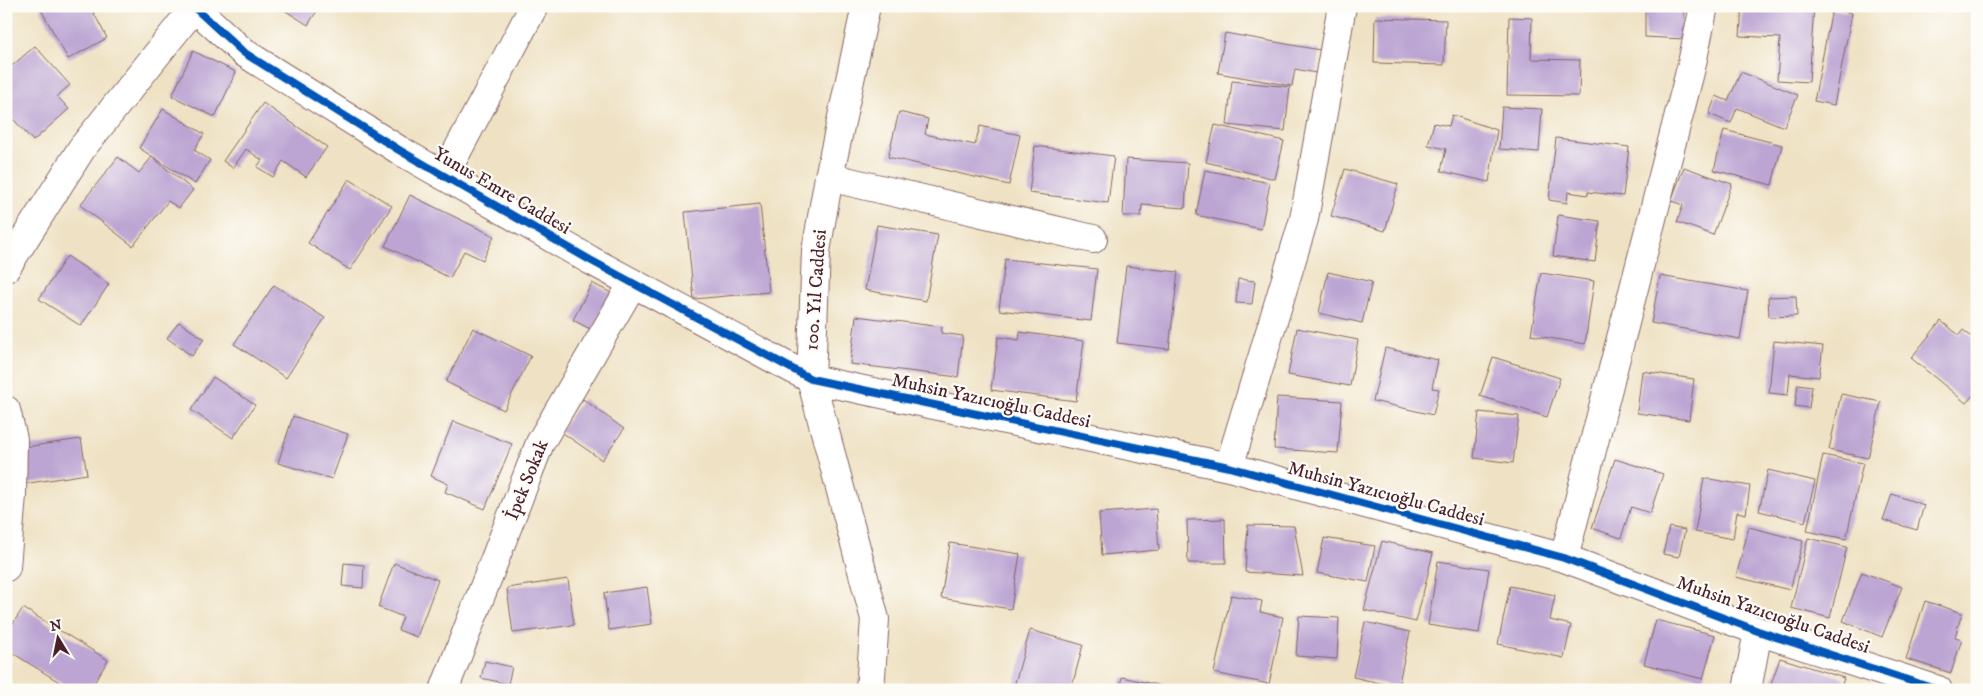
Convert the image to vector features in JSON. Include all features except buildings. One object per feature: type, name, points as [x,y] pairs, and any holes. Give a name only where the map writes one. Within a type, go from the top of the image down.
[{"type":"street","points":[[444,176],[534,6]]},
{"type":"street","name":"100. Yıl Caddesi","points":[[866,6],[829,177],[816,251],[811,379],[875,619],[870,690]]},
{"type":"street","points":[[1229,468],[1304,219],[1342,6]]},
{"type":"street","points":[[1564,558],[1689,78],[1704,6]]},
{"type":"street","points":[[6,268],[82,148],[193,7]]},
{"type":"street","name":"Yunus Emre Caddesi","points":[[193,7],[243,52],[444,176],[633,283],[811,379]]},
{"type":"street","points":[[829,177],[1093,239]]},
{"type":"street","name":"İpek Sokak","points":[[444,690],[540,443],[633,283]]},
{"type":"street","name":"Muhsin Yazıcıoğlu Caddesi","points":[[811,379],[1229,468],[1564,558],[1758,631],[1938,690]]},
{"type":"street","points":[[6,410],[13,439],[12,495],[6,567]]},
{"type":"street","points":[[1747,690],[1758,631]]},
{"type":"cycle path","points":[[193,6],[243,52],[399,150],[590,260],[811,379],[1229,467],[1564,558],[1758,631],[1938,690]]}]
